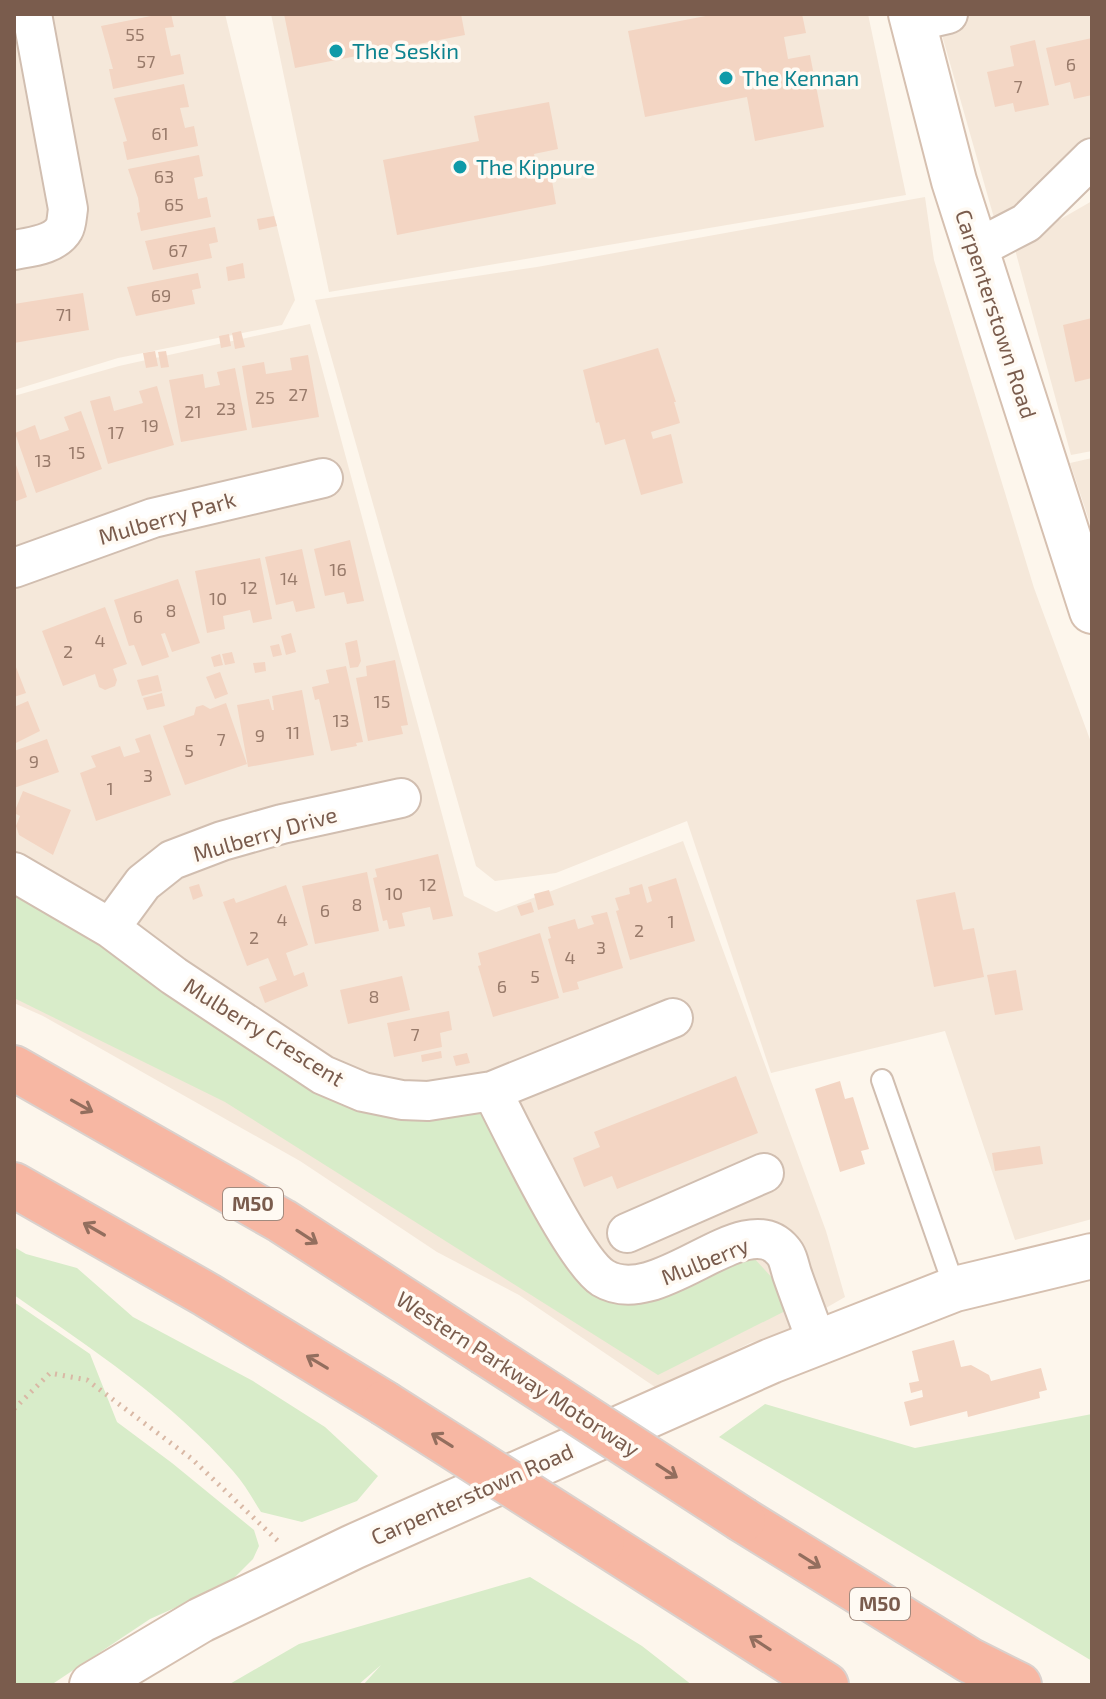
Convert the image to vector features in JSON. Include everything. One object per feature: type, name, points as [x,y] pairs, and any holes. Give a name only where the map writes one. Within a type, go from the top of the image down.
[{"type":"highway","name":"Western Parkway Motorway","points":[[14,1068],[282,1221],[743,1520],[969,1660],[1019,1685]]},
{"type":"highway","points":[[14,1185],[207,1295],[384,1403],[826,1685]]},
{"type":"street","points":[[14,250],[39,246],[53,239],[64,229],[68,209],[32,14]]},
{"type":"street","name":"Carpenterstown Road","points":[[924,17],[954,181],[1092,611]]},
{"type":"street","points":[[976,249],[1026,223],[1092,158]]},
{"type":"street","name":"Mulberry Park","points":[[14,568],[153,518],[323,478]]},
{"type":"street","name":"Mulberry Drive","points":[[110,928],[143,883],[172,860],[222,841],[282,824],[401,798]]},
{"type":"street","name":"Mulberry Crescent","points":[[14,872],[110,928],[174,976],[323,1075],[363,1092],[402,1100],[428,1101],[492,1091],[673,1018]]},
{"type":"street","name":"Mulberry","points":[[492,1091],[590,1268],[620,1286],[646,1285],[728,1246],[749,1239],[766,1241],[783,1251],[817,1343]]},
{"type":"street","points":[[627,1233],[764,1173]]},
{"type":"street","points":[[708,1198],[728,1246]]},
{"type":"street","name":"Carpenterstown Road","points":[[92,1685],[201,1620],[305,1570],[817,1343],[955,1289],[1092,1256]]},
{"type":"lane","points":[[882,1080],[955,1289]]},
{"type":"path","points":[[14,1409],[50,1373],[87,1380],[192,1459],[305,1570]]},
{"type":"shaded area","points":[[14,14],[225,14],[295,300],[282,325],[118,358],[14,390]]},
{"type":"shaded area","points":[[271,14],[868,14],[906,195],[329,292]]},
{"type":"shaded area","points":[[936,14],[1092,14],[1092,140],[1039,190],[994,218]]},
{"type":"shaded area","points":[[925,197],[934,260],[1034,588],[1092,745],[1092,1219],[1015,1240],[945,1031],[771,1073],[687,821],[556,873],[495,881],[476,866],[315,300],[537,267]]},
{"type":"shaded area","points":[[1092,201],[1092,451],[1071,455],[1014,246]]},
{"type":"shaded area","points":[[310,324],[464,896],[496,912],[683,841],[826,1231],[845,1297],[784,1332],[750,1343],[658,1389],[519,1295],[437,1252],[300,1161],[43,1016],[14,1003],[14,396],[119,366]]},
{"type":"shaded area","points":[[1092,458],[1092,529],[1070,463]]},
{"type":"green space","points":[[14,885],[397,1114],[486,1113],[628,1303],[753,1257],[797,1305],[658,1375],[225,1102],[14,998]]},
{"type":"green space","points":[[14,1247],[26,1254],[77,1268],[133,1317],[253,1381],[325,1427],[378,1476],[357,1501],[302,1522],[261,1512],[237,1476],[184,1422],[129,1377],[14,1295]]},
{"type":"green space","points":[[14,1302],[90,1354],[117,1422],[254,1530],[259,1546],[253,1559],[228,1584],[150,1619],[51,1685],[14,1685]]},
{"type":"green space","points":[[765,1404],[915,1448],[1092,1414],[1092,1661],[719,1437]]},
{"type":"green space","points":[[530,1577],[642,1646],[692,1685],[363,1685],[381,1665],[358,1685],[228,1685],[299,1644]]},
{"type":"building","points":[[171,14],[174,27],[165,28],[168,43],[171,56],[180,54],[184,74],[113,89],[109,69],[113,69],[101,26]]},
{"type":"building","name":"The Seskin","points":[[284,14],[461,14],[465,35],[295,68]]},
{"type":"building","name":"The Kennan","points":[[716,14],[802,14],[806,33],[784,37],[788,59],[810,55],[824,127],[755,141],[747,97],[645,117],[628,31]]},
{"type":"building","points":[[1092,38],[1092,95],[1074,99],[1070,82],[1055,86],[1046,48]]},
{"type":"building","points":[[1035,40],[1049,105],[1015,112],[1013,103],[995,107],[987,72],[1014,66],[1010,46]]},
{"type":"building","points":[[184,84],[189,107],[180,108],[185,128],[194,126],[198,146],[127,160],[123,142],[127,141],[114,98]]},
{"type":"building","name":"The Kippure","points":[[549,102],[558,149],[534,154],[539,177],[551,175],[556,204],[397,235],[383,160],[479,141],[474,116]]},
{"type":"building","points":[[199,155],[203,176],[194,178],[198,199],[207,197],[211,217],[141,231],[138,198],[128,169]]},
{"type":"building","points":[[274,216],[277,226],[259,230],[257,219]]},
{"type":"building","points":[[215,227],[218,242],[209,244],[212,258],[153,270],[145,241]]},
{"type":"building","points":[[243,263],[245,278],[228,281],[226,267]]},
{"type":"building","points":[[198,273],[201,288],[192,290],[195,304],[136,316],[127,287]]},
{"type":"building","points":[[83,293],[89,330],[14,343],[14,304]]},
{"type":"building","points":[[1092,318],[1092,378],[1075,382],[1063,325]]},
{"type":"building","points":[[241,331],[245,347],[235,349],[232,333]]},
{"type":"building","points":[[229,334],[231,346],[221,348],[219,336]]},
{"type":"building","points":[[658,348],[680,423],[651,432],[653,439],[671,434],[683,483],[641,495],[625,439],[605,445],[599,422],[596,423],[583,370]]},
{"type":"building","points":[[155,351],[158,366],[146,368],[143,353]]},
{"type":"building","points":[[166,351],[169,367],[161,368],[158,352]]},
{"type":"building","points":[[308,355],[319,417],[252,428],[242,366],[264,362],[266,374],[292,370],[290,358]]},
{"type":"building","points":[[235,368],[247,430],[181,442],[169,380],[203,374],[205,388],[220,385],[217,372]]},
{"type":"building","points":[[157,386],[174,445],[108,464],[90,401],[110,396],[114,411],[143,403],[139,391]]},
{"type":"building","points":[[81,411],[102,469],[36,493],[15,433],[35,425],[40,440],[69,430],[64,417]]},
{"type":"building","points":[[14,459],[27,497],[14,502]]},
{"type":"building","points":[[350,540],[364,601],[347,604],[344,592],[325,596],[314,549]]},
{"type":"building","points":[[302,549],[315,608],[296,612],[293,601],[276,605],[265,557]]},
{"type":"building","points":[[260,558],[272,619],[253,623],[250,610],[223,616],[225,629],[207,633],[195,571]]},
{"type":"building","points":[[178,579],[200,643],[172,652],[165,633],[161,634],[169,657],[142,666],[134,645],[129,646],[114,600]]},
{"type":"building","points":[[105,607],[127,664],[113,669],[117,680],[115,686],[105,690],[99,687],[95,674],[63,686],[42,631]]},
{"type":"building","points":[[291,633],[296,652],[286,655],[281,636]]},
{"type":"building","points":[[357,640],[361,661],[358,667],[350,668],[345,643]]},
{"type":"building","points":[[279,644],[282,655],[273,657],[270,646]]},
{"type":"building","points":[[232,652],[235,663],[225,665],[222,654]]},
{"type":"building","points":[[220,654],[223,665],[214,667],[211,657]]},
{"type":"building","points":[[395,660],[408,725],[401,726],[403,734],[368,741],[356,678],[367,676],[366,666]]},
{"type":"building","points":[[14,662],[26,693],[14,697]]},
{"type":"building","points":[[265,662],[266,671],[255,673],[253,663]]},
{"type":"building","points":[[346,666],[363,742],[331,751],[319,699],[315,700],[312,687],[329,683],[326,670]]},
{"type":"building","points":[[220,672],[228,694],[215,699],[206,677]]},
{"type":"building","points":[[158,675],[162,691],[142,696],[137,680]]},
{"type":"building","points":[[302,690],[314,755],[248,767],[237,705],[269,699],[274,710],[272,696]]},
{"type":"building","points":[[162,693],[165,706],[147,710],[143,698]]},
{"type":"building","points":[[28,701],[40,731],[14,744],[14,707]]},
{"type":"building","points":[[226,703],[247,764],[185,785],[163,726],[194,715],[196,707],[203,705],[210,709]]},
{"type":"building","points":[[150,734],[171,795],[96,821],[80,773],[96,767],[91,756],[120,746],[124,757],[140,752],[135,739]]},
{"type":"building","points":[[47,739],[59,772],[14,788],[14,751]]},
{"type":"building","points":[[23,791],[71,810],[53,855],[19,835],[16,826],[20,816],[14,813]]},
{"type":"building","points":[[438,854],[453,916],[433,920],[430,907],[415,910],[402,913],[405,926],[389,929],[387,920],[383,921],[373,878],[377,877],[375,869]]},
{"type":"building","points":[[367,872],[379,931],[315,944],[302,886]]},
{"type":"building","points":[[676,878],[695,941],[630,960],[615,898],[630,894],[629,888],[642,884],[647,903],[652,901],[648,887]]},
{"type":"building","points":[[199,884],[203,896],[193,900],[189,887]]},
{"type":"building","points":[[286,885],[308,945],[286,953],[294,976],[304,972],[308,986],[265,1003],[259,987],[277,980],[268,958],[247,966],[223,902],[234,898],[236,903]]},
{"type":"building","points":[[549,890],[554,905],[538,910],[534,894]]},
{"type":"building","points":[[955,892],[963,930],[974,928],[984,977],[934,987],[916,900]]},
{"type":"building","points":[[531,902],[534,912],[521,916],[517,906]]},
{"type":"building","points":[[607,912],[623,968],[577,982],[579,989],[563,993],[548,939],[551,938],[548,927],[575,919],[578,929],[594,924],[591,916]]},
{"type":"building","points":[[540,933],[559,998],[493,1017],[478,966],[481,965],[478,953]]},
{"type":"building","points":[[1016,970],[1023,1010],[995,1015],[987,975]]},
{"type":"building","points":[[402,976],[410,1010],[348,1024],[340,990]]},
{"type":"building","points":[[449,1011],[452,1030],[440,1033],[442,1047],[394,1057],[387,1023]]},
{"type":"building","points":[[441,1051],[442,1058],[422,1062],[421,1055]]},
{"type":"building","points":[[467,1053],[470,1063],[456,1066],[453,1056]]},
{"type":"building","points":[[736,1076],[758,1133],[617,1189],[612,1176],[584,1187],[573,1158],[600,1147],[594,1132]]},
{"type":"building","points":[[840,1081],[845,1099],[853,1097],[869,1149],[861,1151],[865,1164],[840,1172],[815,1089]]},
{"type":"building","points":[[1040,1146],[1043,1164],[995,1171],[992,1153]]},
{"type":"building","points":[[954,1340],[961,1367],[971,1365],[989,1375],[991,1381],[1041,1368],[1047,1390],[1039,1392],[1040,1398],[968,1417],[967,1411],[910,1426],[904,1402],[923,1397],[922,1390],[911,1393],[909,1383],[919,1381],[912,1351]]},
{"type":"place","name":"The Seskin","points":[[336,51]]},
{"type":"place","name":"The Kennan","points":[[726,78]]},
{"type":"place","name":"The Kippure","points":[[460,167]]}]
